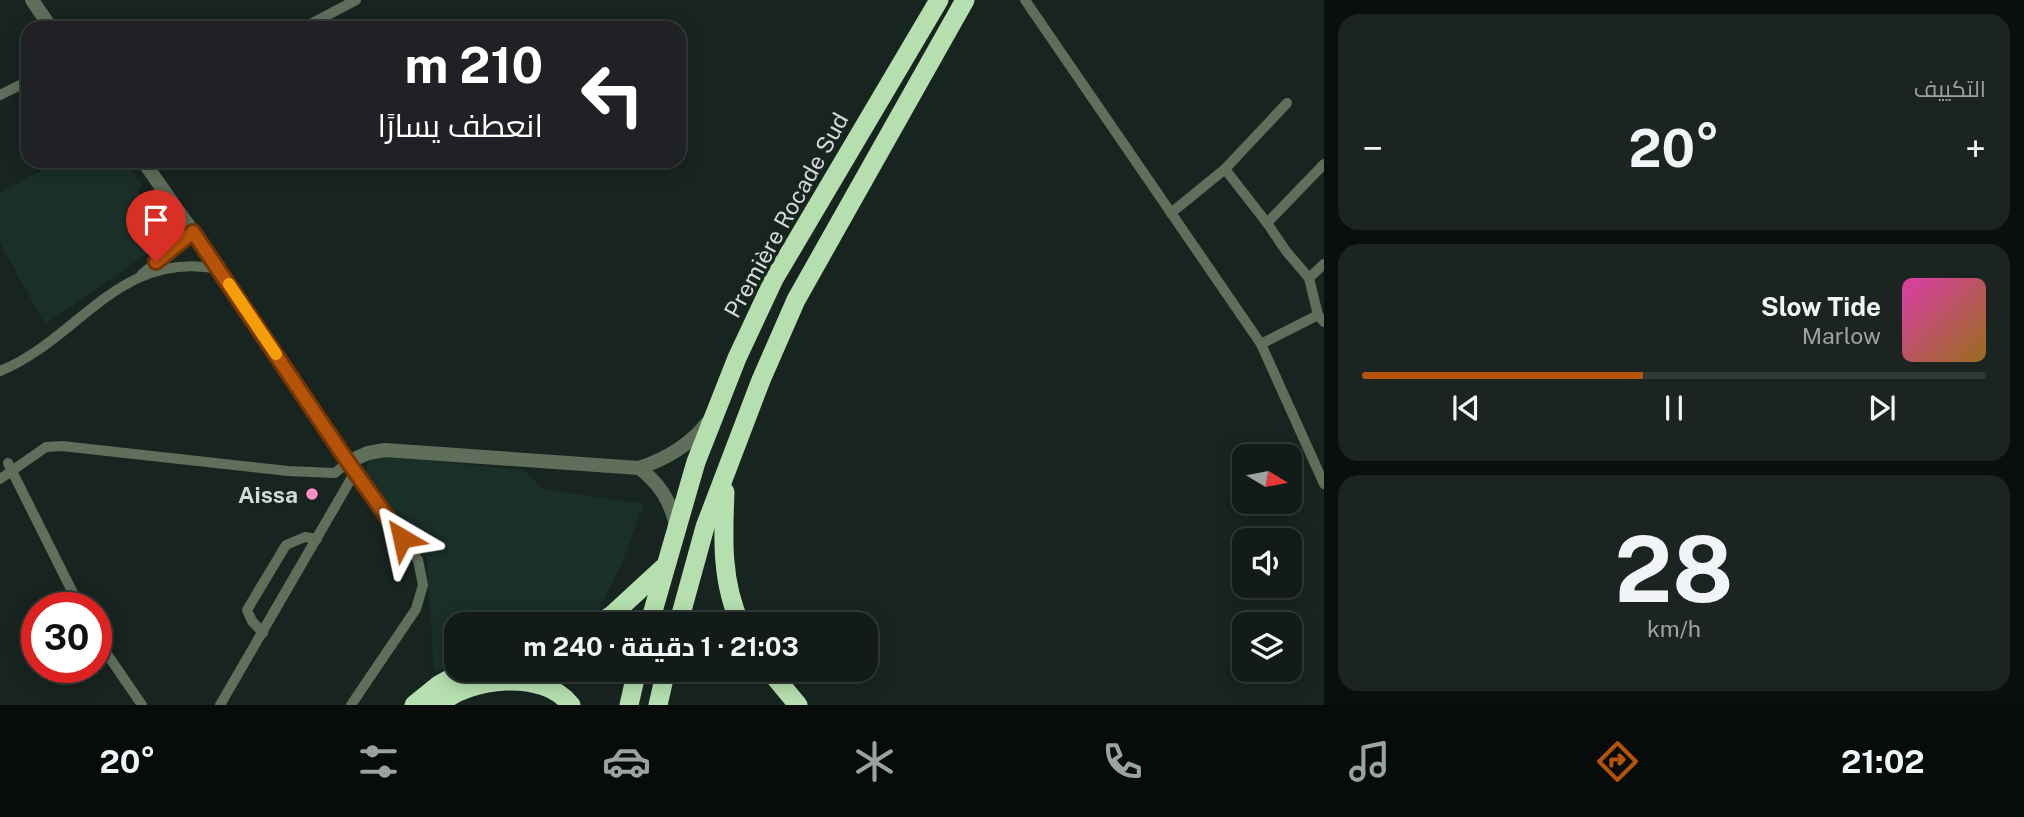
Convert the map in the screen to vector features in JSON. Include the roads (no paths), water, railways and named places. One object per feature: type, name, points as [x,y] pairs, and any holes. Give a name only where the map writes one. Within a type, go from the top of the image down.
[{"type":"highway","name":"Première Rocade Sud","points":[[652,612],[676,525],[731,370],[774,279],[939,0]]},
{"type":"highway","points":[[682,612],[705,527],[761,380],[796,300],[965,0]]},
{"type":"highway","points":[[726,472],[723,534],[726,575],[737,612]]},
{"type":"highway","points":[[615,612],[664,567]]},
{"type":"highway","points":[[438,705],[459,692],[493,682],[519,680],[541,685],[572,705]]},
{"type":"highway","points":[[414,705],[444,682]]},
{"type":"highway","points":[[629,705],[634,682]]},
{"type":"highway","points":[[657,705],[663,682]]},
{"type":"highway","points":[[779,682],[799,705]]},
{"type":"street","points":[[32,0],[46,21]]},
{"type":"street","points":[[316,21],[356,0]]},
{"type":"street","points":[[1025,0],[1261,344],[1324,484]]},
{"type":"street","points":[[0,95],[21,84]]},
{"type":"street","points":[[1171,213],[1225,169],[1287,103]]},
{"type":"street","points":[[1267,223],[1324,164]]},
{"type":"street","points":[[148,168],[351,467],[418,559],[423,585],[416,609],[351,705]]},
{"type":"street","points":[[1225,169],[1309,278],[1321,318],[1261,344]]},
{"type":"street","points":[[0,371],[13,366],[111,292],[137,278],[193,232]]},
{"type":"street","points":[[1309,278],[1324,264]]},
{"type":"street","points":[[137,278],[190,265],[219,269]]},
{"type":"street","points":[[7,465],[24,464],[46,447],[62,446],[288,471],[335,473],[351,467],[368,453],[385,450],[639,468],[673,454],[688,443],[713,416]]},
{"type":"street","points":[[0,479],[7,465]]},
{"type":"street","points":[[7,465],[72,592]]},
{"type":"street","points":[[220,705],[317,539],[351,467]]},
{"type":"street","points":[[639,468],[660,486],[673,511],[676,525]]},
{"type":"street","points":[[263,632],[252,621],[247,610],[286,545],[305,537],[317,539]]},
{"type":"street","points":[[112,661],[142,705]]},
{"type":"place","name":"Aissa","points":[[312,494]]}]
